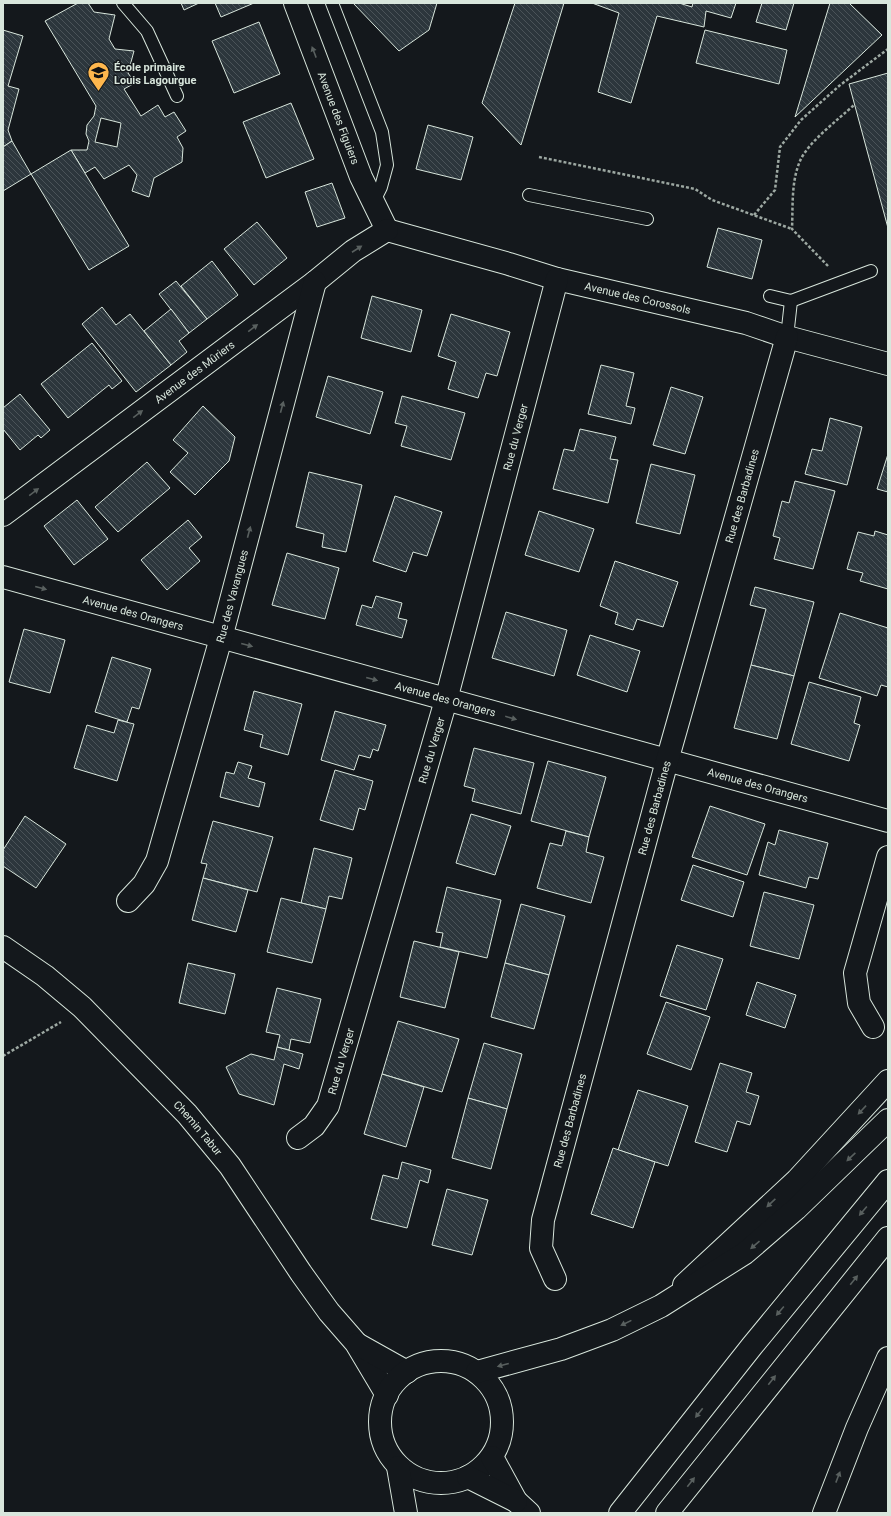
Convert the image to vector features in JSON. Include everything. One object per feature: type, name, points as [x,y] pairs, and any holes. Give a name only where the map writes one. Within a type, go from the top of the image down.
[{"type":"main road","name":"Avenue des Figuiers","points":[[296,3],[358,170],[373,204],[387,230]]},
{"type":"main road","name":"Avenue des Corossols","points":[[387,230],[557,278],[746,323],[787,337],[888,364]]},
{"type":"main road","name":"Avenue des Mûriers","points":[[3,515],[315,282],[353,251],[387,230]]},
{"type":"main road","name":"Rue du Verger","points":[[298,1138],[314,1126],[328,1106],[446,700],[557,278]]},
{"type":"main road","name":"Rue des Vavangues","points":[[128,901],[144,884],[157,861],[221,638],[315,282]]},
{"type":"main road","name":"Rue des Barbadines","points":[[555,1279],[541,1248],[543,1220],[667,761],[787,337]]},
{"type":"main road","name":"Avenue des Orangers","points":[[3,577],[888,821]]},
{"type":"main road","points":[[873,1027],[859,1003],[855,973],[888,857]]},
{"type":"main road","name":"Chemin Tabur","points":[[3,947],[45,976],[82,1007],[187,1114],[230,1166],[301,1273],[329,1312],[356,1343],[387,1395]]},
{"type":"main road","points":[[661,1306],[797,1180],[888,1081]]},
{"type":"main road","points":[[477,1372],[561,1349],[612,1330],[661,1306],[745,1253],[796,1209],[888,1120]]},
{"type":"main road","points":[[620,1513],[752,1346],[888,1181]]},
{"type":"main road","points":[[667,1513],[888,1238]]},
{"type":"main road","name":"Chemin Tabur","points":[[356,1343],[407,1372]]},
{"type":"main road","points":[[824,1513],[857,1428],[888,1358]]},
{"type":"main road","points":[[439,1360],[459,1363],[477,1372],[491,1386],[500,1404],[503,1424],[499,1444],[492,1457],[474,1475],[455,1482],[435,1484],[415,1478],[398,1467],[386,1450],[380,1430],[381,1410],[388,1391],[407,1372],[419,1365],[439,1360]]},
{"type":"main road","points":[[492,1457],[522,1507]]},
{"type":"main road","points":[[398,1467],[406,1513]]},
{"type":"main road","points":[[468,1477],[522,1507]]},
{"type":"lane","points":[[123,3],[147,31],[177,96]]},
{"type":"lane","points":[[332,3],[382,132],[386,165],[381,187],[373,204]]},
{"type":"lane","points":[[529,195],[647,219]]},
{"type":"lane","points":[[770,296],[791,300],[870,270]]},
{"type":"lane","points":[[787,337],[791,300]]},
{"type":"path","points":[[754,215],[775,190],[780,147],[801,120],[838,86],[888,49]]},
{"type":"path","points":[[792,228],[793,188],[800,160],[818,138],[854,105]]},
{"type":"path","points":[[539,157],[695,189],[712,200],[792,228],[842,281]]},
{"type":"path","points":[[3,1056],[60,1023],[82,1007]]},
{"type":"building","points":[[78,3],[88,3],[94,12],[115,15],[109,39],[115,49],[134,51],[128,73],[135,83],[124,89],[141,116],[158,105],[165,117],[174,112],[186,131],[177,137],[183,148],[182,162],[154,178],[149,197],[132,191],[137,175],[129,165],[104,179],[95,167],[85,173],[71,150],[87,150],[89,141],[86,134],[87,125],[94,116],[96,106],[45,21]],"holes":[[[101,118],[121,123],[117,147],[95,142]]]},
{"type":"building","points":[[181,3],[199,3],[184,10]]},
{"type":"building","points":[[215,3],[254,3],[221,17]]},
{"type":"building","points":[[353,3],[437,3],[429,30],[399,51]]},
{"type":"building","points":[[515,3],[564,3],[521,145],[482,103]]},
{"type":"building","points":[[592,3],[679,3],[692,7],[693,3],[736,3],[731,18],[706,11],[704,27],[657,16],[631,103],[598,92],[619,13]]},
{"type":"building","points":[[762,3],[794,3],[786,30],[756,22]]},
{"type":"building","points":[[830,3],[849,3],[882,35],[795,117]]},
{"type":"building","points":[[259,22],[280,74],[234,93],[212,41]]},
{"type":"building","points":[[3,30],[23,36],[8,86],[19,89],[8,130],[12,141],[3,147]]},
{"type":"building","points":[[705,30],[787,50],[779,84],[696,63]]},
{"type":"building","points":[[888,73],[888,228],[849,84]]},
{"type":"building","points":[[291,103],[314,159],[266,178],[243,122]]},
{"type":"building","points":[[428,125],[473,137],[461,180],[416,169]]},
{"type":"building","points":[[12,141],[31,174],[3,191],[3,147]]},
{"type":"building","points":[[71,150],[129,246],[89,270],[31,174]]},
{"type":"building","points":[[332,183],[345,218],[317,227],[305,192]]},
{"type":"building","points":[[257,222],[287,258],[254,285],[224,249]]},
{"type":"building","points":[[718,228],[762,240],[752,279],[707,267]]},
{"type":"building","points":[[212,261],[238,295],[207,319],[181,286]]},
{"type":"building","points":[[176,281],[207,319],[189,333],[159,294]]},
{"type":"building","points":[[372,296],[422,310],[411,352],[361,338]]},
{"type":"building","points":[[102,307],[116,325],[130,314],[171,365],[136,392],[82,324]]},
{"type":"building","points":[[171,309],[189,333],[179,341],[187,352],[171,365],[144,331]]},
{"type":"building","points":[[451,314],[510,332],[497,376],[486,373],[478,398],[448,389],[456,362],[438,356]]},
{"type":"building","points":[[92,343],[122,381],[112,389],[109,385],[68,418],[41,384]]},
{"type":"building","points":[[601,365],[634,373],[626,406],[635,408],[631,424],[588,414]]},
{"type":"building","points":[[328,376],[383,392],[370,434],[316,417]]},
{"type":"building","points":[[671,387],[703,397],[685,454],[653,445]]},
{"type":"building","points":[[20,394],[50,430],[41,438],[38,435],[20,450],[3,429],[3,408]]},
{"type":"building","points":[[402,396],[465,413],[451,460],[401,446],[407,426],[395,423]]},
{"type":"building","points":[[203,406],[235,437],[229,461],[195,495],[170,472],[188,453],[173,440]]},
{"type":"building","points":[[830,418],[862,427],[847,485],[805,474],[812,449],[822,451]]},
{"type":"building","points":[[580,429],[616,437],[610,459],[618,460],[608,503],[553,489],[564,449],[574,451]]},
{"type":"building","points":[[888,454],[888,492],[877,489]]},
{"type":"building","points":[[147,462],[170,488],[118,532],[95,507]]},
{"type":"building","points":[[651,464],[695,475],[680,534],[636,523]]},
{"type":"building","points":[[309,472],[362,485],[346,552],[322,547],[324,534],[296,527]]},
{"type":"building","points":[[795,481],[835,491],[813,569],[774,559],[780,538],[773,536],[782,501],[789,503]]},
{"type":"building","points":[[395,496],[442,512],[427,556],[413,552],[406,572],[373,561]]},
{"type":"building","points":[[77,500],[108,539],[74,565],[44,526]]},
{"type":"building","points":[[539,511],[594,529],[579,572],[525,555]]},
{"type":"building","points":[[188,520],[202,537],[189,548],[200,561],[167,590],[141,560]]},
{"type":"building","points":[[875,531],[888,535],[888,589],[860,581],[863,573],[847,569],[858,532],[874,536]]},
{"type":"building","points":[[287,553],[339,568],[325,619],[272,605]]},
{"type":"building","points":[[615,561],[678,582],[663,627],[637,619],[633,630],[615,624],[618,613],[600,606]]},
{"type":"building","points":[[755,587],[814,602],[794,676],[751,665],[766,609],[750,605]]},
{"type":"building","points":[[376,596],[402,603],[398,618],[407,620],[402,638],[356,625],[362,605],[372,608]]},
{"type":"building","points":[[506,612],[567,630],[554,676],[492,658]]},
{"type":"building","points":[[840,613],[888,628],[888,687],[881,685],[877,696],[819,678]]},
{"type":"building","points":[[24,629],[65,640],[50,693],[9,682]]},
{"type":"building","points":[[590,635],[640,651],[627,692],[577,675]]},
{"type":"building","points":[[112,657],[151,669],[139,709],[132,707],[127,722],[95,712]]},
{"type":"building","points":[[751,665],[794,676],[777,739],[734,728]]},
{"type":"building","points":[[809,682],[861,697],[854,723],[860,725],[849,761],[791,744]]},
{"type":"building","points":[[254,691],[302,704],[288,755],[260,747],[263,735],[244,730]]},
{"type":"building","points":[[335,711],[386,725],[378,751],[373,749],[370,758],[359,755],[354,770],[321,760]]},
{"type":"building","points":[[118,720],[134,724],[117,781],[74,768],[87,725],[114,733]]},
{"type":"building","points":[[474,748],[534,763],[521,814],[472,801],[475,789],[464,786]]},
{"type":"building","points":[[548,761],[606,777],[589,837],[531,821]]},
{"type":"building","points":[[238,762],[252,766],[248,778],[265,783],[259,807],[220,797],[226,772],[234,774]]},
{"type":"building","points":[[335,770],[373,781],[365,810],[359,808],[353,830],[320,820]]},
{"type":"building","points":[[710,806],[765,824],[747,875],[692,857]]},
{"type":"building","points":[[471,814],[511,826],[495,875],[456,863]]},
{"type":"building","points":[[25,816],[66,844],[36,888],[3,866],[3,850]]},
{"type":"building","points":[[213,821],[273,837],[257,892],[203,878],[207,864],[201,863]]},
{"type":"building","points":[[779,830],[828,843],[818,879],[809,877],[806,888],[759,875],[768,842],[775,845]]},
{"type":"building","points":[[566,831],[589,837],[586,852],[604,857],[591,903],[537,888],[550,843],[562,846]]},
{"type":"building","points":[[314,848],[352,858],[342,899],[329,896],[326,909],[301,903]]},
{"type":"building","points":[[693,865],[744,882],[733,917],[681,900]]},
{"type":"building","points":[[203,878],[248,890],[236,932],[192,920]]},
{"type":"building","points":[[447,887],[501,900],[487,958],[440,947],[443,933],[436,932]]},
{"type":"building","points":[[764,892],[814,905],[799,959],[750,946]]},
{"type":"building","points":[[281,898],[326,909],[312,963],[267,952]]},
{"type":"building","points":[[521,904],[565,916],[549,975],[505,963]]},
{"type":"building","points":[[414,941],[459,952],[445,1008],[400,997]]},
{"type":"building","points":[[677,945],[723,959],[706,1010],[660,996]]},
{"type":"building","points":[[188,963],[235,974],[225,1014],[179,1003]]},
{"type":"building","points":[[505,963],[549,975],[534,1029],[491,1017]]},
{"type":"building","points":[[757,982],[796,995],[785,1028],[746,1015]]},
{"type":"building","points":[[277,988],[321,999],[310,1043],[291,1039],[289,1050],[277,1047],[280,1035],[266,1032]]},
{"type":"building","points":[[666,1002],[710,1017],[691,1070],[647,1054]]},
{"type":"building","points":[[398,1021],[459,1039],[442,1092],[382,1074]]},
{"type":"building","points":[[484,1043],[522,1054],[507,1109],[468,1098]]},
{"type":"building","points":[[277,1047],[303,1054],[299,1069],[284,1064],[274,1105],[239,1094],[226,1067],[251,1054],[274,1060]]},
{"type":"building","points":[[720,1063],[752,1073],[746,1092],[759,1096],[750,1125],[737,1121],[727,1152],[695,1142]]},
{"type":"building","points":[[382,1074],[424,1087],[406,1147],[364,1134]]},
{"type":"building","points":[[638,1090],[688,1106],[668,1166],[618,1150]]},
{"type":"building","points":[[468,1098],[507,1109],[491,1169],[452,1158]]},
{"type":"building","points":[[613,1148],[655,1162],[633,1228],[591,1214]]},
{"type":"building","points":[[402,1162],[431,1170],[428,1183],[420,1180],[407,1228],[371,1219],[383,1175],[398,1179]]},
{"type":"building","points":[[447,1189],[488,1200],[472,1255],[432,1245]]},
{"type":"place","name":"École primaire Louis Lagourgue","points":[[99,92]]}]
